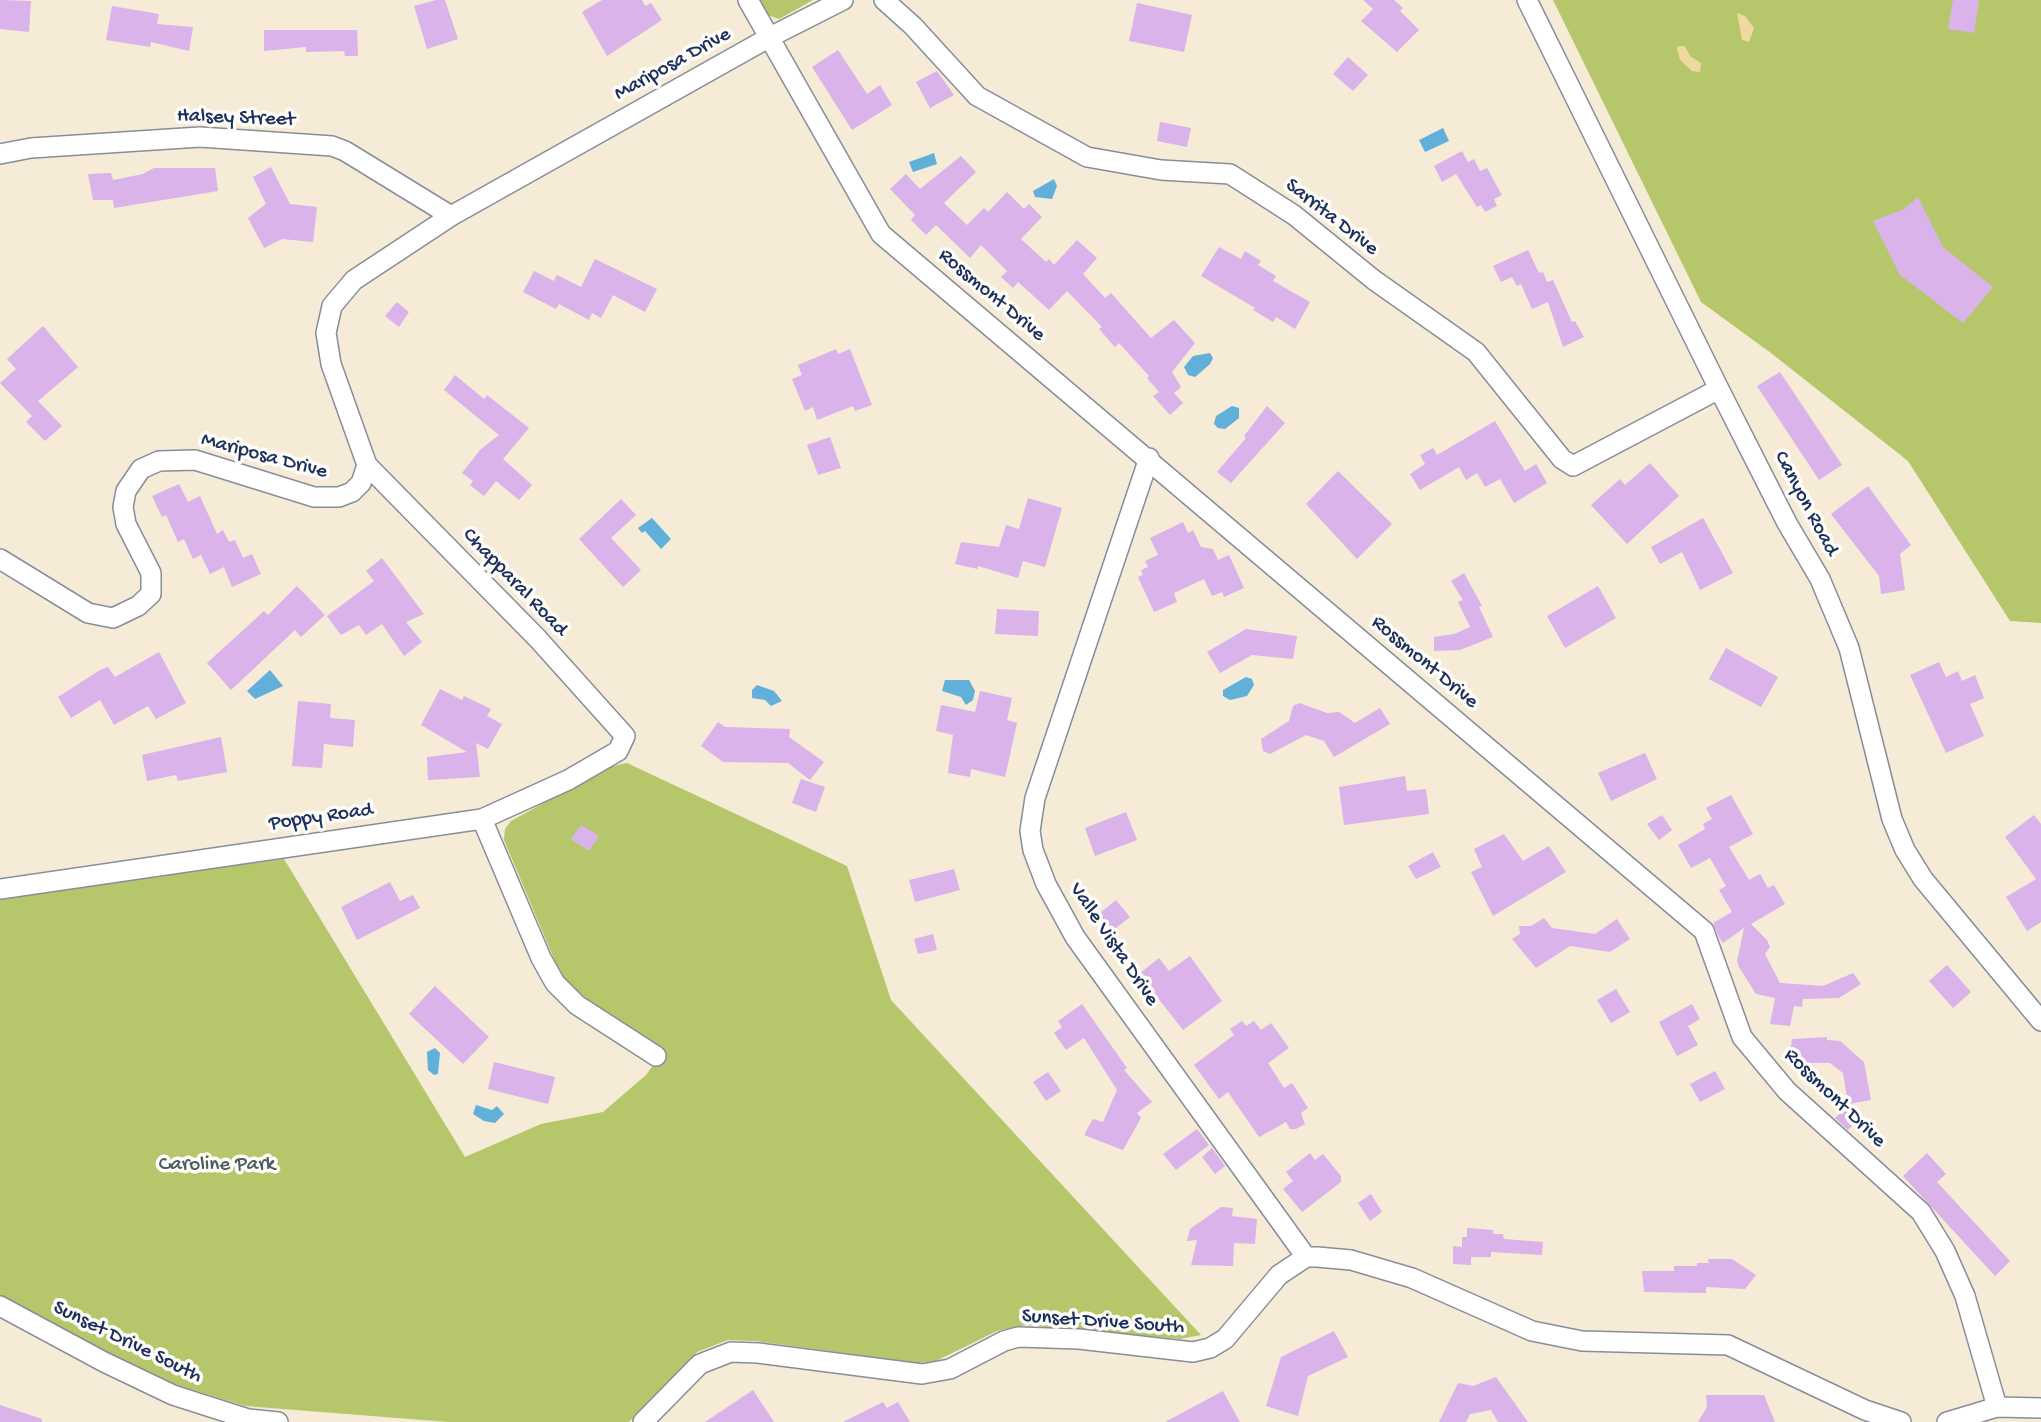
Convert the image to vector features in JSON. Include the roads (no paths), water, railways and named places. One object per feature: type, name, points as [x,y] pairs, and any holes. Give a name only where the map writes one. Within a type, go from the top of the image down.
[{"type":"street","name":"Rossmont Drive","points":[[748,0],[881,234],[1149,458],[1704,931],[1742,1037],[1787,1091],[1921,1212],[1945,1251],[1965,1296],[1997,1407]]},
{"type":"street","points":[[770,37],[843,0]]},
{"type":"street","name":"Sarrita Drive","points":[[884,0],[913,26],[976,96],[1087,157],[1161,170],[1230,174],[1294,215],[1374,280],[1476,352],[1562,459],[1573,466],[1719,389]]},
{"type":"street","name":"Canyon Road","points":[[1527,0],[1719,389],[1787,523],[1819,579],[1849,648],[1892,819],[1905,850],[1923,879],[2041,1021]]},
{"type":"street","name":"Mariposa Drive","points":[[0,559],[88,613],[113,618],[138,606],[151,594],[151,573],[126,524],[123,507],[125,491],[141,469],[159,461],[195,460],[326,498],[352,492],[361,483],[367,465],[331,364],[326,333],[332,306],[354,280],[451,216],[770,37]]},
{"type":"street","name":"Halsey Street","points":[[0,155],[31,148],[200,137],[332,146],[345,151],[451,216]]},
{"type":"street","name":"Valle Vista Drive","points":[[1149,458],[1035,798],[1030,831],[1032,850],[1058,908],[1075,937],[1306,1257]]},
{"type":"street","name":"Chapparal Road","points":[[367,465],[538,639],[625,736]]},
{"type":"street","name":"Poppy Road","points":[[0,888],[482,819],[602,762],[618,751],[625,736]]},
{"type":"street","points":[[482,819],[541,958],[555,983],[577,1005],[656,1056]]},
{"type":"street","points":[[1306,1257],[1351,1260],[1412,1278],[1532,1331],[1582,1341],[1728,1345],[1865,1410],[1901,1422]]},
{"type":"street","name":"Sunset Drive South","points":[[643,1422],[700,1364],[732,1352],[922,1374],[950,1369],[1004,1341],[1018,1337],[1079,1339],[1193,1352],[1210,1348],[1225,1339],[1279,1275],[1306,1257]]},
{"type":"street","name":"Sunset Drive South","points":[[0,1306],[104,1362],[173,1395],[248,1419],[278,1422]]},
{"type":"street","points":[[1947,1422],[1997,1407],[2041,1408]]},
{"type":"water","points":[[1443,128],[1449,141],[1425,152],[1419,140]]},
{"type":"water","points":[[934,153],[937,164],[913,172],[909,162]]},
{"type":"water","points":[[1054,179],[1057,186],[1052,199],[1035,197],[1033,191]]},
{"type":"water","points":[[1210,353],[1213,358],[1210,364],[1195,377],[1188,375],[1184,367],[1193,356]]},
{"type":"water","points":[[1232,406],[1239,408],[1239,418],[1225,429],[1218,428],[1214,424],[1216,416]]},
{"type":"water","points":[[652,518],[671,539],[661,549],[645,531],[642,533],[638,528]]},
{"type":"water","points":[[270,670],[283,686],[255,699],[247,691]]},
{"type":"water","points":[[1246,677],[1252,679],[1254,685],[1247,696],[1230,700],[1223,696],[1223,690]]},
{"type":"water","points":[[945,680],[969,680],[975,691],[973,700],[966,705],[961,697],[942,691]]},
{"type":"water","points":[[757,685],[774,691],[782,701],[771,706],[765,700],[752,698],[752,690]]},
{"type":"water","points":[[435,1048],[440,1053],[438,1074],[434,1075],[428,1070],[427,1052]]},
{"type":"water","points":[[476,1105],[492,1110],[497,1106],[504,1114],[495,1123],[484,1121],[473,1114]]},
{"type":"park label","name":"Caroline Park","points":[[217,1166]]}]
